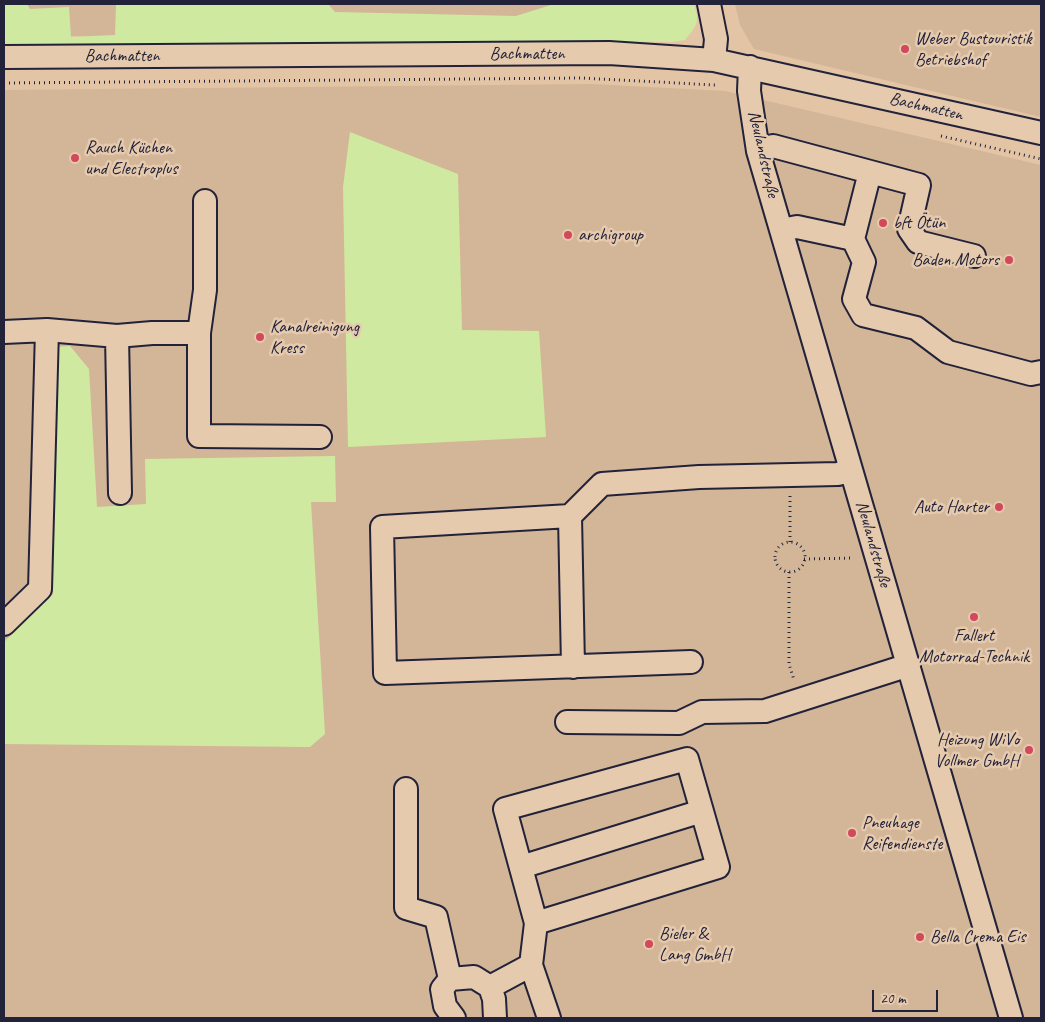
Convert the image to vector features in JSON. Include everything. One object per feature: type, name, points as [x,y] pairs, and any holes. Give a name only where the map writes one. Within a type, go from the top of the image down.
[{"type":"street","points":[[709,4],[716,38],[714,60]]},
{"type":"street","name":"Bachmatten","points":[[4,56],[610,53],[714,60],[1041,133]]},
{"type":"street","name":"Neulandstraße","points":[[750,67],[749,91],[758,151],[1011,1018]]},
{"type":"street","points":[[758,151],[773,146],[919,185],[909,229],[918,242],[974,256]]},
{"type":"street","points":[[870,172],[853,239],[864,262],[854,299],[863,314],[916,328],[948,352],[1031,374],[1041,372]]},
{"type":"street","points":[[205,202],[205,290],[198,333],[199,436],[320,437]]},
{"type":"street","points":[[781,230],[797,226],[853,239]]},
{"type":"street","points":[[4,332],[47,330],[118,336],[152,333],[198,333]]},
{"type":"street","points":[[4,624],[40,589],[47,330]]},
{"type":"street","points":[[118,336],[120,493]]},
{"type":"street","points":[[691,662],[385,673],[382,527],[570,516],[602,484],[699,477],[838,474],[851,470]]},
{"type":"street","points":[[570,516],[573,667]]},
{"type":"street","points":[[567,722],[679,723],[702,712],[765,710],[909,665]]},
{"type":"street","points":[[536,923],[718,867],[687,759],[505,809],[536,923],[531,964],[549,1018]]},
{"type":"street","points":[[406,789],[406,908],[436,917],[450,980]]},
{"type":"street","points":[[521,867],[702,811]]},
{"type":"street","points":[[490,987],[531,964]]},
{"type":"street","points":[[454,1018],[445,1006],[442,989],[450,980],[474,977],[490,987],[494,999],[496,1018]]},
{"type":"path","points":[[4,83],[582,78],[717,85]]},
{"type":"path","points":[[790,475],[790,542]]},
{"type":"path","points":[[784,542],[796,543],[804,552],[804,558],[804,564],[795,572],[783,572],[775,563],[775,551],[784,542]]},
{"type":"path","points":[[804,558],[863,558]]},
{"type":"path","points":[[789,572],[789,664],[801,699]]},
{"type":"shaded area","points":[[4,4],[665,4],[512,42],[65,36]]},
{"type":"shaded area","points":[[735,4],[1041,4],[1041,117],[754,49],[740,25]]},
{"type":"shaded area","points":[[592,84],[725,91],[1041,165],[1041,1018],[4,1018],[4,90]]},
{"type":"green space","points":[[4,4],[27,4],[30,9],[69,7],[71,37],[115,35],[116,4],[328,4],[335,12],[516,16],[554,4],[694,4],[697,20],[695,27],[685,40],[672,42],[4,45]]},
{"type":"green space","points":[[350,132],[458,174],[462,330],[539,331],[546,437],[348,447],[343,187]]},
{"type":"green space","points":[[70,346],[89,369],[97,507],[146,504],[145,459],[335,456],[336,502],[311,502],[325,734],[310,747],[4,744],[4,642],[53,594],[55,347]]},
{"type":"place","name":"Weber Bustouristik Betriebshof","points":[[905,49]]},
{"type":"place","name":"Rauch Küchen und Electroplus","points":[[75,158]]},
{"type":"place","name":"bft Ötün","points":[[883,223]]},
{"type":"place","name":"archigroup","points":[[568,235]]},
{"type":"place","name":"Baden Motors","points":[[1009,260]]},
{"type":"place","name":"Kanalreinigung Kress","points":[[260,337]]},
{"type":"place","name":"Auto Harter","points":[[999,507]]},
{"type":"place","name":"Fallert Motorrad-Technik","points":[[974,617]]},
{"type":"place","name":"Heizung WiVo Vollmer GmbH","points":[[1029,750]]},
{"type":"place","name":"Pneuhage Reifendienste","points":[[852,833]]},
{"type":"place","name":"Bella Crema Eis","points":[[920,937]]},
{"type":"place","name":"Bieler & Lang GmbH","points":[[649,944]]}]
